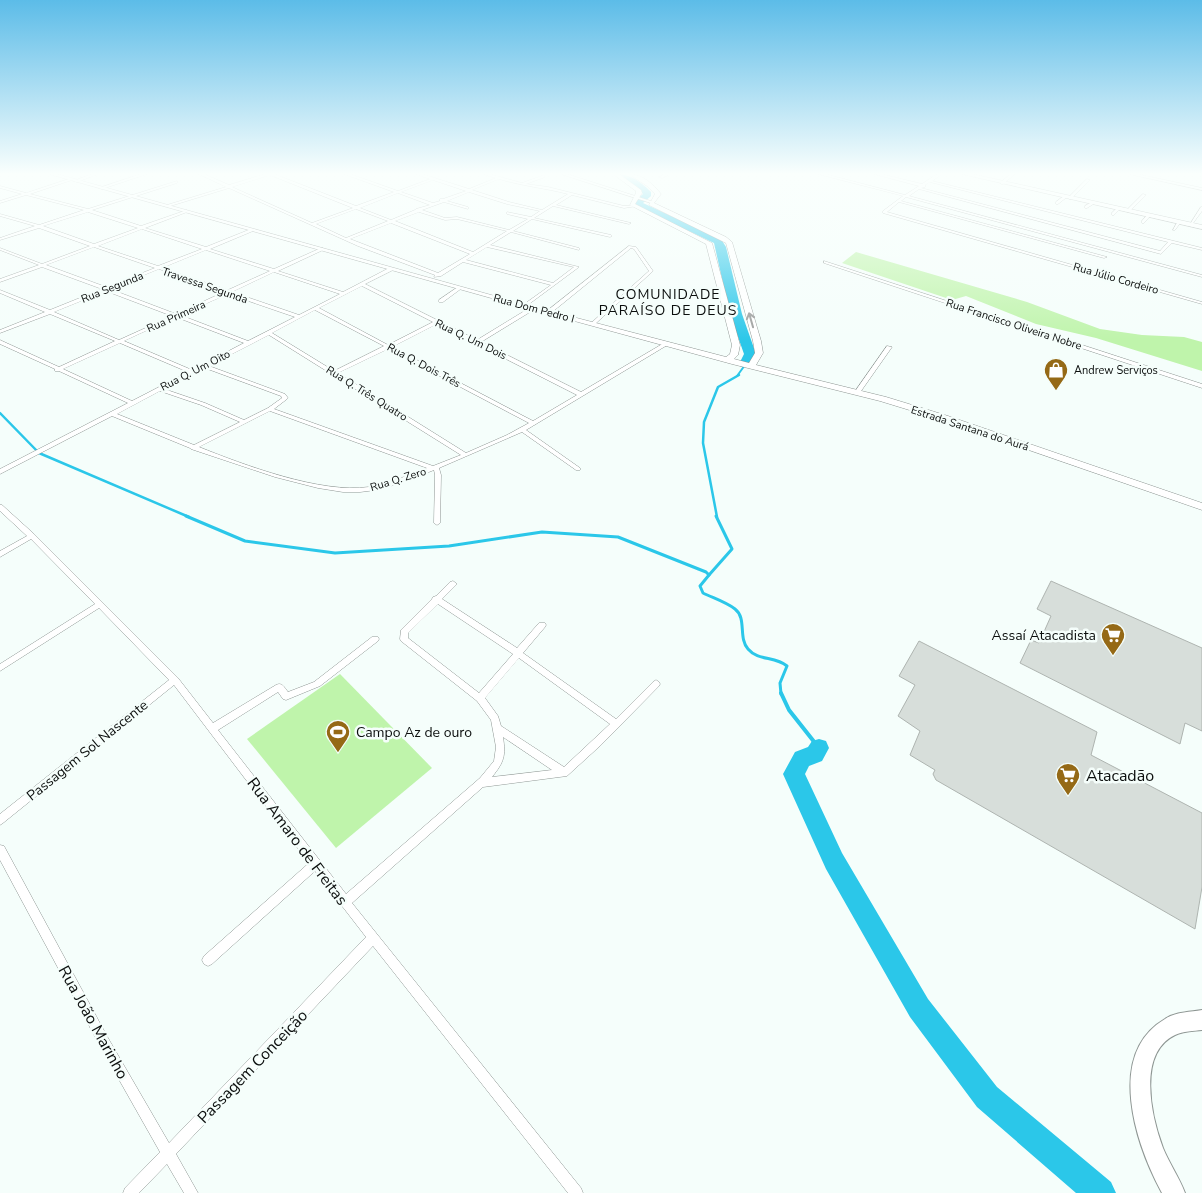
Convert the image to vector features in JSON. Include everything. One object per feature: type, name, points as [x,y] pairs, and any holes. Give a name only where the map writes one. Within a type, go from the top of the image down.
[{"type":"main road","points":[[1174,1193],[1158,1163],[1139,1099],[1141,1066],[1146,1052],[1162,1032],[1173,1025],[1185,1021],[1202,1020]]},
{"type":"street","points":[[0,239],[27,230]]},
{"type":"street","name":"Travessa Segunda","points":[[48,230],[297,316]]},
{"type":"street","points":[[0,281],[137,230]]},
{"type":"street","points":[[146,230],[342,294]]},
{"type":"street","name":"Rua Dom Pedro I","points":[[252,230],[732,361]]},
{"type":"street","name":"Rua Segunda","points":[[0,332],[252,230]]},
{"type":"street","points":[[325,230],[439,274]]},
{"type":"street","points":[[347,239],[369,230]]},
{"type":"street","points":[[412,230],[472,253]]},
{"type":"street","points":[[431,280],[512,230],[578,249]]},
{"type":"street","points":[[583,230],[610,236]]},
{"type":"street","points":[[682,230],[709,243],[736,345],[732,361]]},
{"type":"street","points":[[706,230],[729,242],[757,341],[759,353],[751,366]]},
{"type":"street","name":"Rua Júlio Cordeiro","points":[[947,230],[1202,303]]},
{"type":"street","points":[[1004,230],[1105,257]]},
{"type":"street","points":[[1031,230],[1202,276]]},
{"type":"street","points":[[1076,230],[1161,253],[1170,241]]},
{"type":"street","points":[[1124,230],[1202,249]]},
{"type":"street","points":[[478,342],[529,307],[554,284],[577,267],[486,245]]},
{"type":"street","points":[[549,312],[630,247],[635,248],[651,271],[592,324]]},
{"type":"street","points":[[0,249],[249,343]]},
{"type":"street","name":"Rua Primeira","points":[[57,370],[322,249]]},
{"type":"street","points":[[462,260],[554,284]]},
{"type":"street","name":"Rua Francisco Oliveira Nobre","points":[[826,262],[1202,386]]},
{"type":"street","name":"Rua Q. Um Oito","points":[[0,472],[249,343],[297,316],[391,269]]},
{"type":"street","name":"Rua Q. Um Dois","points":[[361,284],[582,394]]},
{"type":"street","points":[[440,301],[460,288]]},
{"type":"street","points":[[0,292],[192,372]]},
{"type":"street","name":"Rua Q. Dois Três","points":[[315,308],[533,423]]},
{"type":"street","points":[[335,373],[437,322]]},
{"type":"street","name":"Rua Q. Três Quatro","points":[[268,332],[465,455]]},
{"type":"street","points":[[0,342],[57,370],[132,403]]},
{"type":"street","name":"Rua Q. Zero","points":[[112,414],[193,448],[279,477],[346,490],[380,486],[435,468],[522,430],[666,344]]},
{"type":"street","points":[[857,393],[889,347]]},
{"type":"street","name":"Estrada Santana do Aurá","points":[[732,361],[857,393],[944,418],[1202,507]]},
{"type":"street","points":[[193,448],[270,409],[283,401],[284,397],[205,366]]},
{"type":"street","points":[[159,389],[203,404],[245,422]]},
{"type":"street","points":[[270,409],[435,468],[438,475],[437,523]]},
{"type":"street","points":[[522,430],[578,469]]},
{"type":"street","name":"Rua Amaro de Freitas","points":[[0,507],[32,536],[175,680],[315,864],[576,1193]]},
{"type":"street","points":[[0,554],[32,536]]},
{"type":"street","points":[[345,902],[482,782],[498,763],[500,746],[495,719],[480,698],[404,639],[404,632],[453,584]]},
{"type":"street","points":[[436,600],[518,653],[616,724]]},
{"type":"street","points":[[0,668],[100,604]]},
{"type":"street","points":[[480,698],[542,625]]},
{"type":"street","points":[[212,729],[279,687],[286,696],[317,684],[375,639]]},
{"type":"street","name":"Passagem Sol Nascente","points":[[0,820],[175,680]]},
{"type":"street","points":[[482,782],[564,773],[656,684]]},
{"type":"street","points":[[497,728],[564,773]]},
{"type":"street","name":"Rua João Marinho","points":[[0,850],[104,1042],[191,1193]]},
{"type":"street","points":[[208,960],[315,864]]},
{"type":"street","name":"Passagem Conceição","points":[[130,1193],[373,938]]},
{"type":"green space","points":[[856,252],[1027,302],[1100,329],[1142,335],[1184,337],[1202,342],[1202,371],[1096,338],[1036,324],[966,296],[952,300],[842,263]]},
{"type":"green space","name":"Campo Az de ouro","points":[[340,674],[432,768],[336,848],[247,739]]},
{"type":"building","name":"Assaí Atacadista","points":[[1051,581],[1202,648],[1202,731],[1185,723],[1180,744],[1020,663],[1031,640],[1039,643],[1051,616],[1037,609]]},
{"type":"building","name":"Atacadão","points":[[919,641],[1097,732],[1091,755],[1202,813],[1202,887],[1195,929],[936,780],[933,774],[935,770],[910,755],[920,731],[898,716],[915,685],[899,676]]},
{"type":"waterway","points":[[694,230],[718,241],[721,247],[736,314],[750,354],[745,364]]},
{"type":"waterway","points":[[737,376],[745,365]]},
{"type":"waterway","points":[[717,517],[703,443],[704,422],[718,387],[739,375]]},
{"type":"waterway","points":[[0,413],[39,453],[189,517]]},
{"type":"waterway","points":[[186,516],[245,541],[335,553],[449,546],[542,532],[618,537],[706,572],[709,575]]},
{"type":"waterway","points":[[709,575],[732,549],[716,516]]},
{"type":"waterway","points":[[709,575],[700,586],[703,593],[728,604],[739,613],[743,639],[748,649],[752,653],[787,666],[780,683],[781,694]]},
{"type":"waterway","points":[[781,693],[789,710],[819,748]]},
{"type":"waterway","points":[[819,748],[815,754],[802,759],[794,774],[834,861],[907,990],[987,1097],[1100,1193]]},
{"type":"place","name":"Andrew Serviços","points":[[1056,391]]},
{"type":"place","name":"Assaí Atacadista","points":[[1113,656]]},
{"type":"place","name":"Campo Az de ouro","points":[[338,753]]},
{"type":"place","name":"Atacadão","points":[[1068,796]]},
{"type":"district","name":"COMUNIDADE PARAÍSO DE DEUS","points":[[668,302]]}]
